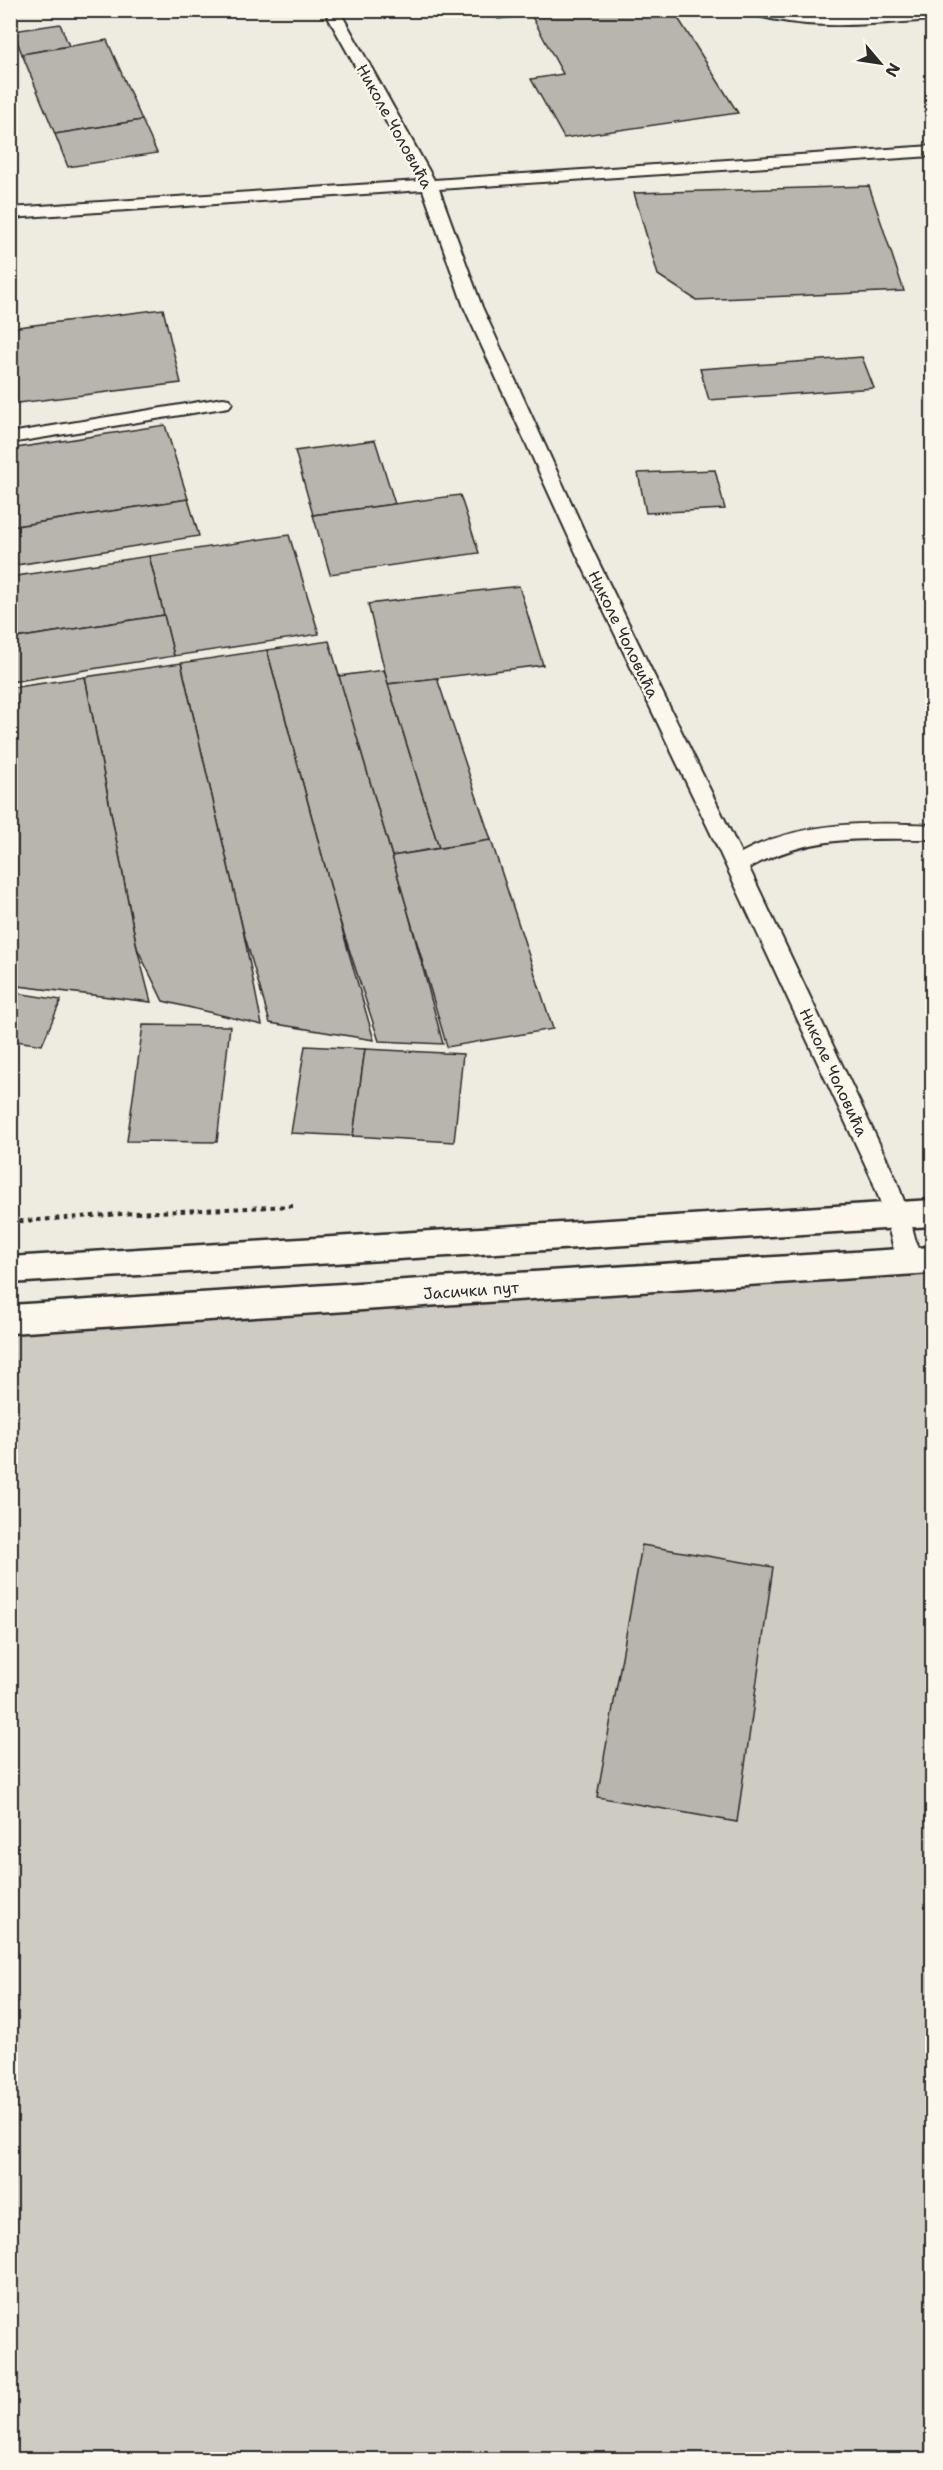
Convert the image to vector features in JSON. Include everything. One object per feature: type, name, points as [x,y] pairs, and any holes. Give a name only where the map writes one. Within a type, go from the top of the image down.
[{"type":"main road","points":[[10,1270],[933,1213]]},
{"type":"main road","name":"Јасички пут","points":[[10,1319],[921,1261]]},
{"type":"lane","name":"Николе Чоловића","points":[[331,10],[430,186],[478,318],[586,555],[736,865],[884,1179],[897,1215],[921,1261]]},
{"type":"lane","points":[[753,10],[779,18],[817,22],[933,16]]},
{"type":"lane","points":[[10,213],[933,151]]},
{"type":"lane","points":[[10,438],[223,403]]},
{"type":"lane","points":[[736,865],[756,853],[801,836],[848,831],[933,832]]},
{"type":"shaded area","points":[[932,1260],[932,2459],[11,2460],[11,1319]]},
{"type":"building","points":[[493,10],[673,10],[738,113],[564,138],[531,79],[563,74],[531,15],[498,19]]},
{"type":"building","points":[[60,24],[69,46],[22,54],[13,31]]},
{"type":"building","points":[[107,40],[142,120],[55,134],[22,54]]},
{"type":"building","points":[[142,120],[157,153],[68,167],[55,134]]},
{"type":"building","points":[[869,186],[904,291],[696,300],[658,275],[634,193]]},
{"type":"building","points":[[163,309],[181,383],[10,404],[10,328]]},
{"type":"building","points":[[862,357],[874,388],[709,400],[700,369]]},
{"type":"building","points":[[165,425],[188,499],[10,527],[10,449]]},
{"type":"building","points":[[375,440],[395,504],[313,515],[295,451]]},
{"type":"building","points":[[715,470],[725,509],[646,513],[638,473]]},
{"type":"building","points":[[460,495],[479,553],[330,574],[313,515]]},
{"type":"building","points":[[188,499],[199,536],[10,566],[10,527]]},
{"type":"building","points":[[289,535],[319,634],[174,656],[149,556]]},
{"type":"building","points":[[149,556],[164,615],[10,639],[10,577]]},
{"type":"building","points":[[519,586],[543,665],[388,684],[368,604]]},
{"type":"building","points":[[164,615],[174,656],[10,682],[10,639]]},
{"type":"building","points":[[329,641],[406,904],[443,1044],[379,1041],[338,915],[267,650]]},
{"type":"building","points":[[267,650],[374,1040],[270,1023],[243,930],[181,663]]},
{"type":"building","points":[[181,663],[243,930],[262,1025],[163,1001],[137,948],[85,677]]},
{"type":"building","points":[[384,670],[439,848],[392,856],[339,676]]},
{"type":"building","points":[[85,677],[137,948],[151,1002],[10,985],[10,688]]},
{"type":"building","points":[[437,678],[491,840],[439,848],[388,684]]},
{"type":"building","points":[[491,840],[553,1029],[447,1047],[392,856]]},
{"type":"building","points":[[10,992],[61,1000],[42,1045],[10,1040]]},
{"type":"building","points":[[143,1025],[230,1026],[217,1142],[127,1141]]},
{"type":"building","points":[[305,1046],[365,1049],[353,1136],[291,1133]]},
{"type":"building","points":[[365,1049],[463,1054],[454,1142],[353,1136]]},
{"type":"building","points":[[642,1545],[773,1567],[737,1822],[597,1797]]}]
